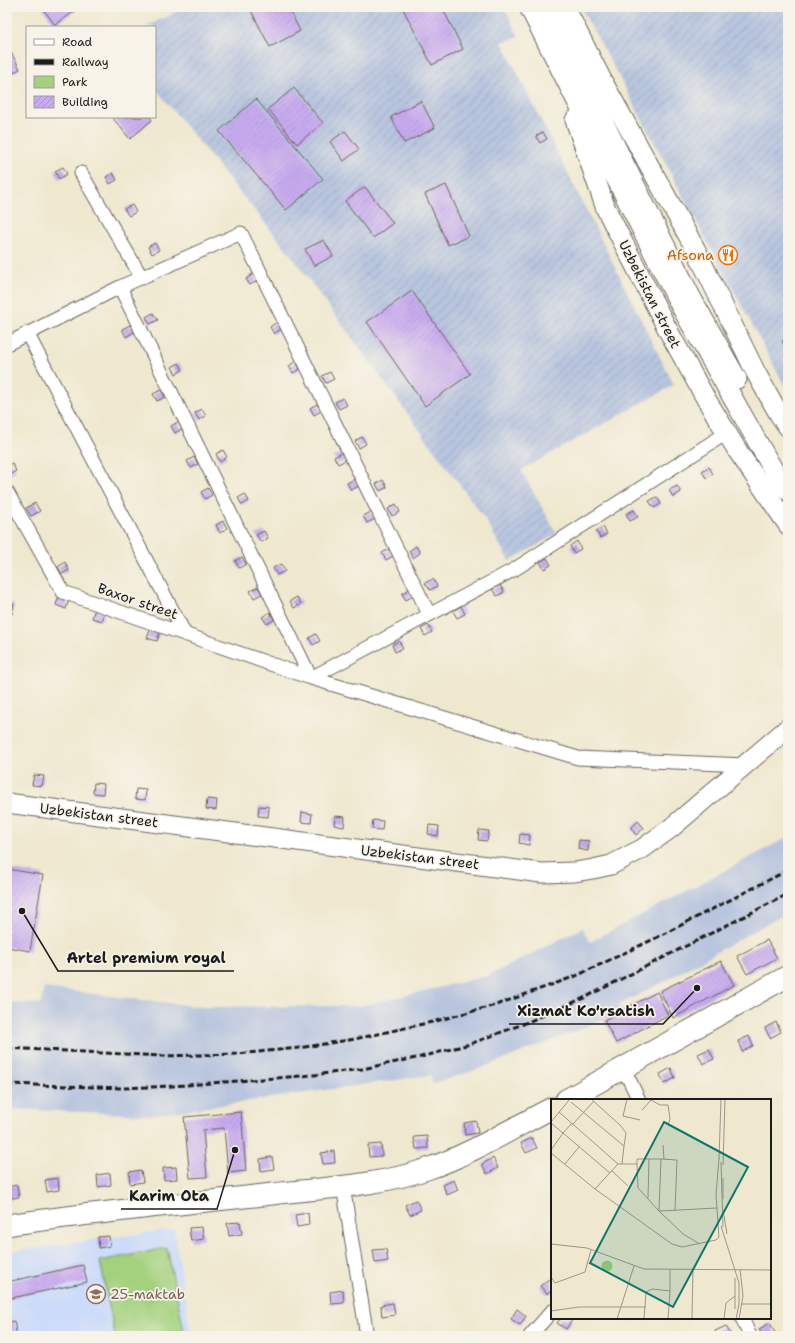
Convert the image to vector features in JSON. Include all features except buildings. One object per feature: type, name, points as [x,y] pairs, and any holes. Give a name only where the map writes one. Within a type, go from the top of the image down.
[{"type":"main road","name":"Uzbekistan street","points":[[529,7],[680,304],[786,478]]},
{"type":"main road","name":"Uzbekistan street","points":[[546,7],[692,297],[786,478]]},
{"type":"main road","points":[[565,7],[604,82],[696,250],[756,373],[788,427]]},
{"type":"main road","name":"Uzbekistan street","points":[[548,45],[606,209],[670,334],[706,399],[728,432],[739,453],[788,525]]},
{"type":"main road","points":[[581,76],[604,82]]},
{"type":"main road","name":"Uzbekistan street","points":[[7,803],[541,873],[575,872],[611,865],[642,849],[671,828],[788,728]]},
{"type":"main road","name":"Uzbekistan street","points":[[7,816],[541,885],[559,885],[596,879],[632,866],[649,857],[680,836],[788,740]]},
{"type":"main road","points":[[568,1099],[788,977]]},
{"type":"main road","points":[[7,1224],[343,1186],[399,1177],[427,1169],[489,1142],[551,1109]]},
{"type":"street","points":[[81,172],[142,278]]},
{"type":"street","points":[[7,344],[120,287],[241,233],[429,614]]},
{"type":"street","points":[[120,287],[310,678],[515,569],[728,432]]},
{"type":"street","points":[[27,333],[185,634]]},
{"type":"street","name":"Baxor street","points":[[7,492],[63,592],[310,678],[578,758],[746,765]]},
{"type":"street","points":[[624,1069],[639,1099]]},
{"type":"street","points":[[343,1186],[367,1336]]},
{"type":"street","points":[[530,1336],[551,1312]]},
{"type":"street","points":[[742,1319],[750,1336]]},
{"type":"shaded area","points":[[187,7],[504,7],[519,37],[502,42],[674,385],[521,470],[557,534],[509,561],[485,519],[291,255],[156,89],[156,26],[147,26]]},
{"type":"shaded area","points":[[580,7],[788,7],[788,392],[610,60]]},
{"type":"shaded area","points":[[788,837],[788,912],[656,986],[618,1005],[621,1011],[579,1030],[479,1069],[432,1084],[431,1075],[153,1115],[7,1109],[7,1002],[41,1004],[44,988],[203,1007],[360,1006],[488,976],[582,928],[590,942]]},
{"type":"shaded area","name":"25-maktab","points":[[174,1229],[191,1336],[7,1336],[7,1252]]},
{"type":"green space","points":[[167,1248],[185,1336],[115,1336],[100,1261]]},
{"type":"railway","points":[[7,1048],[162,1056],[237,1054],[299,1048],[355,1039],[432,1022],[496,1005],[576,976],[660,936],[788,870]]},
{"type":"railway","points":[[7,1084],[123,1088],[173,1086],[314,1075],[362,1069],[421,1057],[470,1044],[523,1024],[586,997],[788,894]]},
{"type":"place","name":"Afsona","points":[[728,255]]},
{"type":"place","name":"Artel premium royal","points":[[22,911]]},
{"type":"place","name":"Xizmat Ko'rsatish","points":[[697,988]]},
{"type":"place","name":"Karim Ota","points":[[235,1150]]},
{"type":"place","name":"25-maktab","points":[[96,1294]]}]
